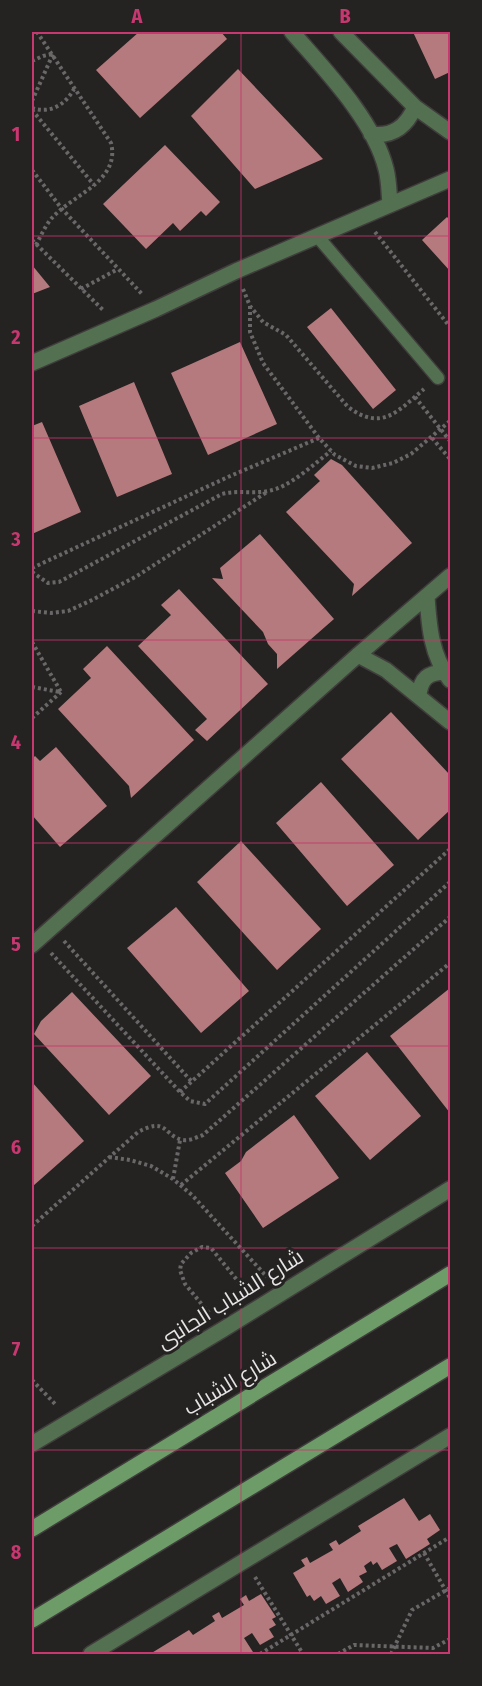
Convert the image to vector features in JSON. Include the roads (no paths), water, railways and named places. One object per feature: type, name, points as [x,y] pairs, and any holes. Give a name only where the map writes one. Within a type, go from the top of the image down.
[{"type":"main road","name":"شارع الشباب","points":[[32,1529],[450,1274]]},
{"type":"main road","points":[[32,1620],[449,1371]]},
{"type":"street","points":[[292,32],[350,102],[371,134],[386,169],[390,206]]},
{"type":"street","points":[[341,32],[415,107],[450,132]]},
{"type":"street","points":[[371,134],[382,136],[394,133],[410,117],[415,107]]},
{"type":"street","points":[[32,363],[236,271],[450,179]]},
{"type":"street","points":[[35,942],[450,576]]},
{"type":"street","points":[[427,596],[431,639],[447,676]]},
{"type":"street","points":[[358,655],[386,670],[450,722]]},
{"type":"street","points":[[419,695],[424,678],[430,674],[447,676]]},
{"type":"street","name":"شارع الشباب الجانبى","points":[[32,1444],[450,1189]]},
{"type":"street","points":[[91,1654],[450,1436]]},
{"type":"lane","points":[[318,237],[438,378]]}]
